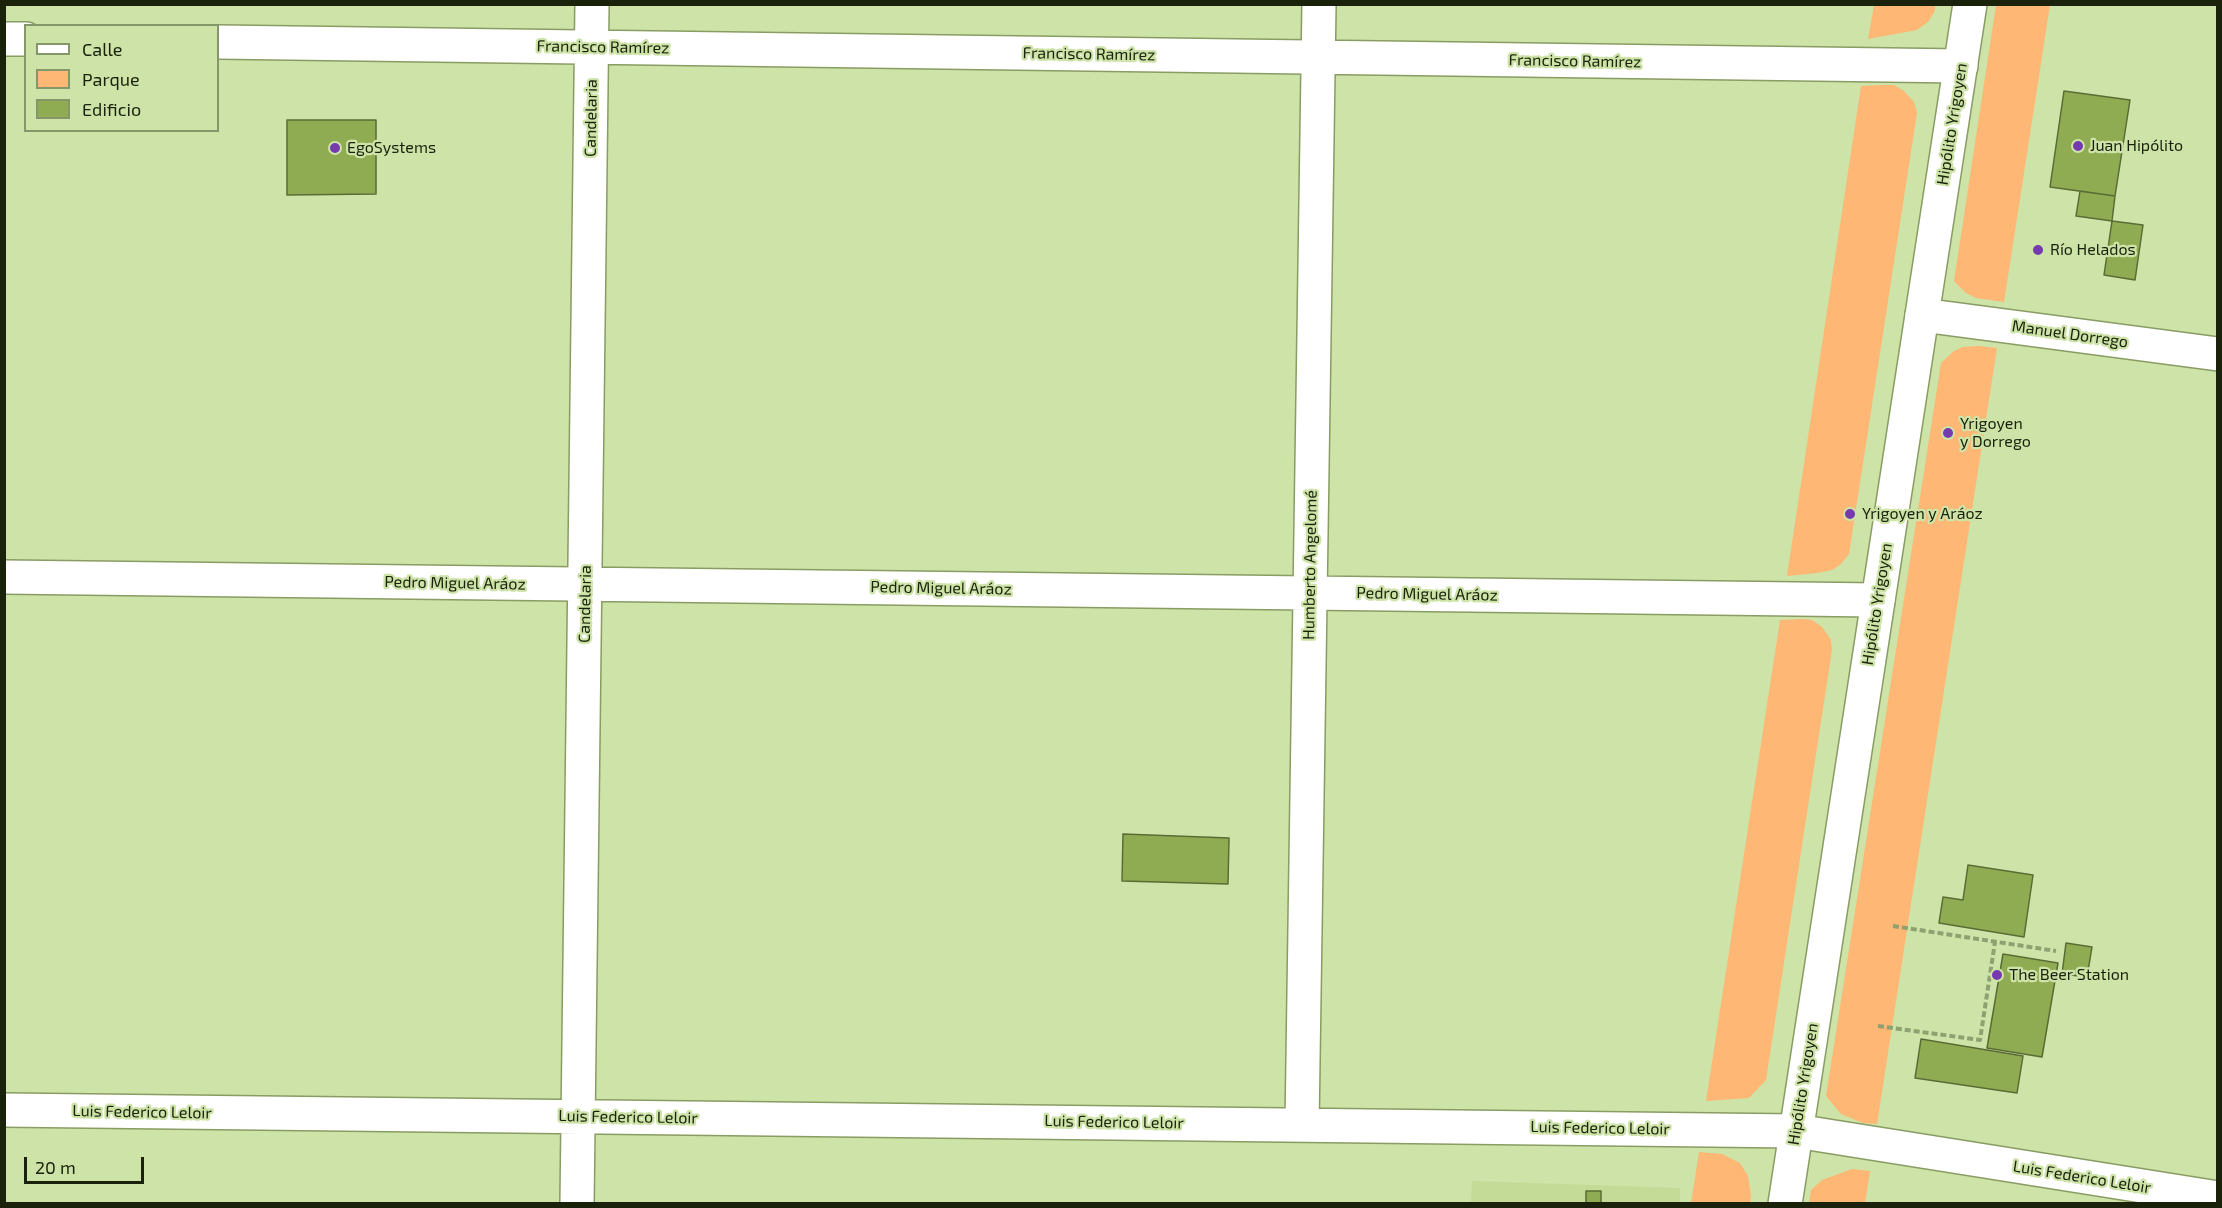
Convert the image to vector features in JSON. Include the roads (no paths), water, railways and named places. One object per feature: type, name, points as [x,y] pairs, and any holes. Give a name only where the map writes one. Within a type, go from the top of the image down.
[{"type":"street","name":"Candelaria","points":[[577,1203],[592,4]]},
{"type":"street","name":"Humberto Angelomé","points":[[1302,1125],[1319,4]]},
{"type":"street","name":"Hipólito Yrigoyen","points":[[1785,1203],[1970,4]]},
{"type":"street","points":[[4,39],[24,39]]},
{"type":"street","name":"Francisco Ramírez","points":[[219,42],[1961,66]]},
{"type":"street","name":"Manuel Dorrego","points":[[1923,315],[2217,354]]},
{"type":"street","name":"Pedro Miguel Aráoz","points":[[4,577],[1878,600]]},
{"type":"street","name":"Luis Federico Leloir","points":[[4,1110],[1796,1131],[2217,1198]]},
{"type":"place","name":"Juan Hipólito","points":[[2078,146]]},
{"type":"place","name":"EgoSystems","points":[[335,148]]},
{"type":"place","name":"Río Helados","points":[[2038,250]]},
{"type":"place","name":"Yrigoyen y Dorrego","points":[[1948,433]]},
{"type":"place","name":"Yrigoyen y Aráoz","points":[[1850,514]]},
{"type":"place","name":"The Beer Station","points":[[1997,975]]}]
